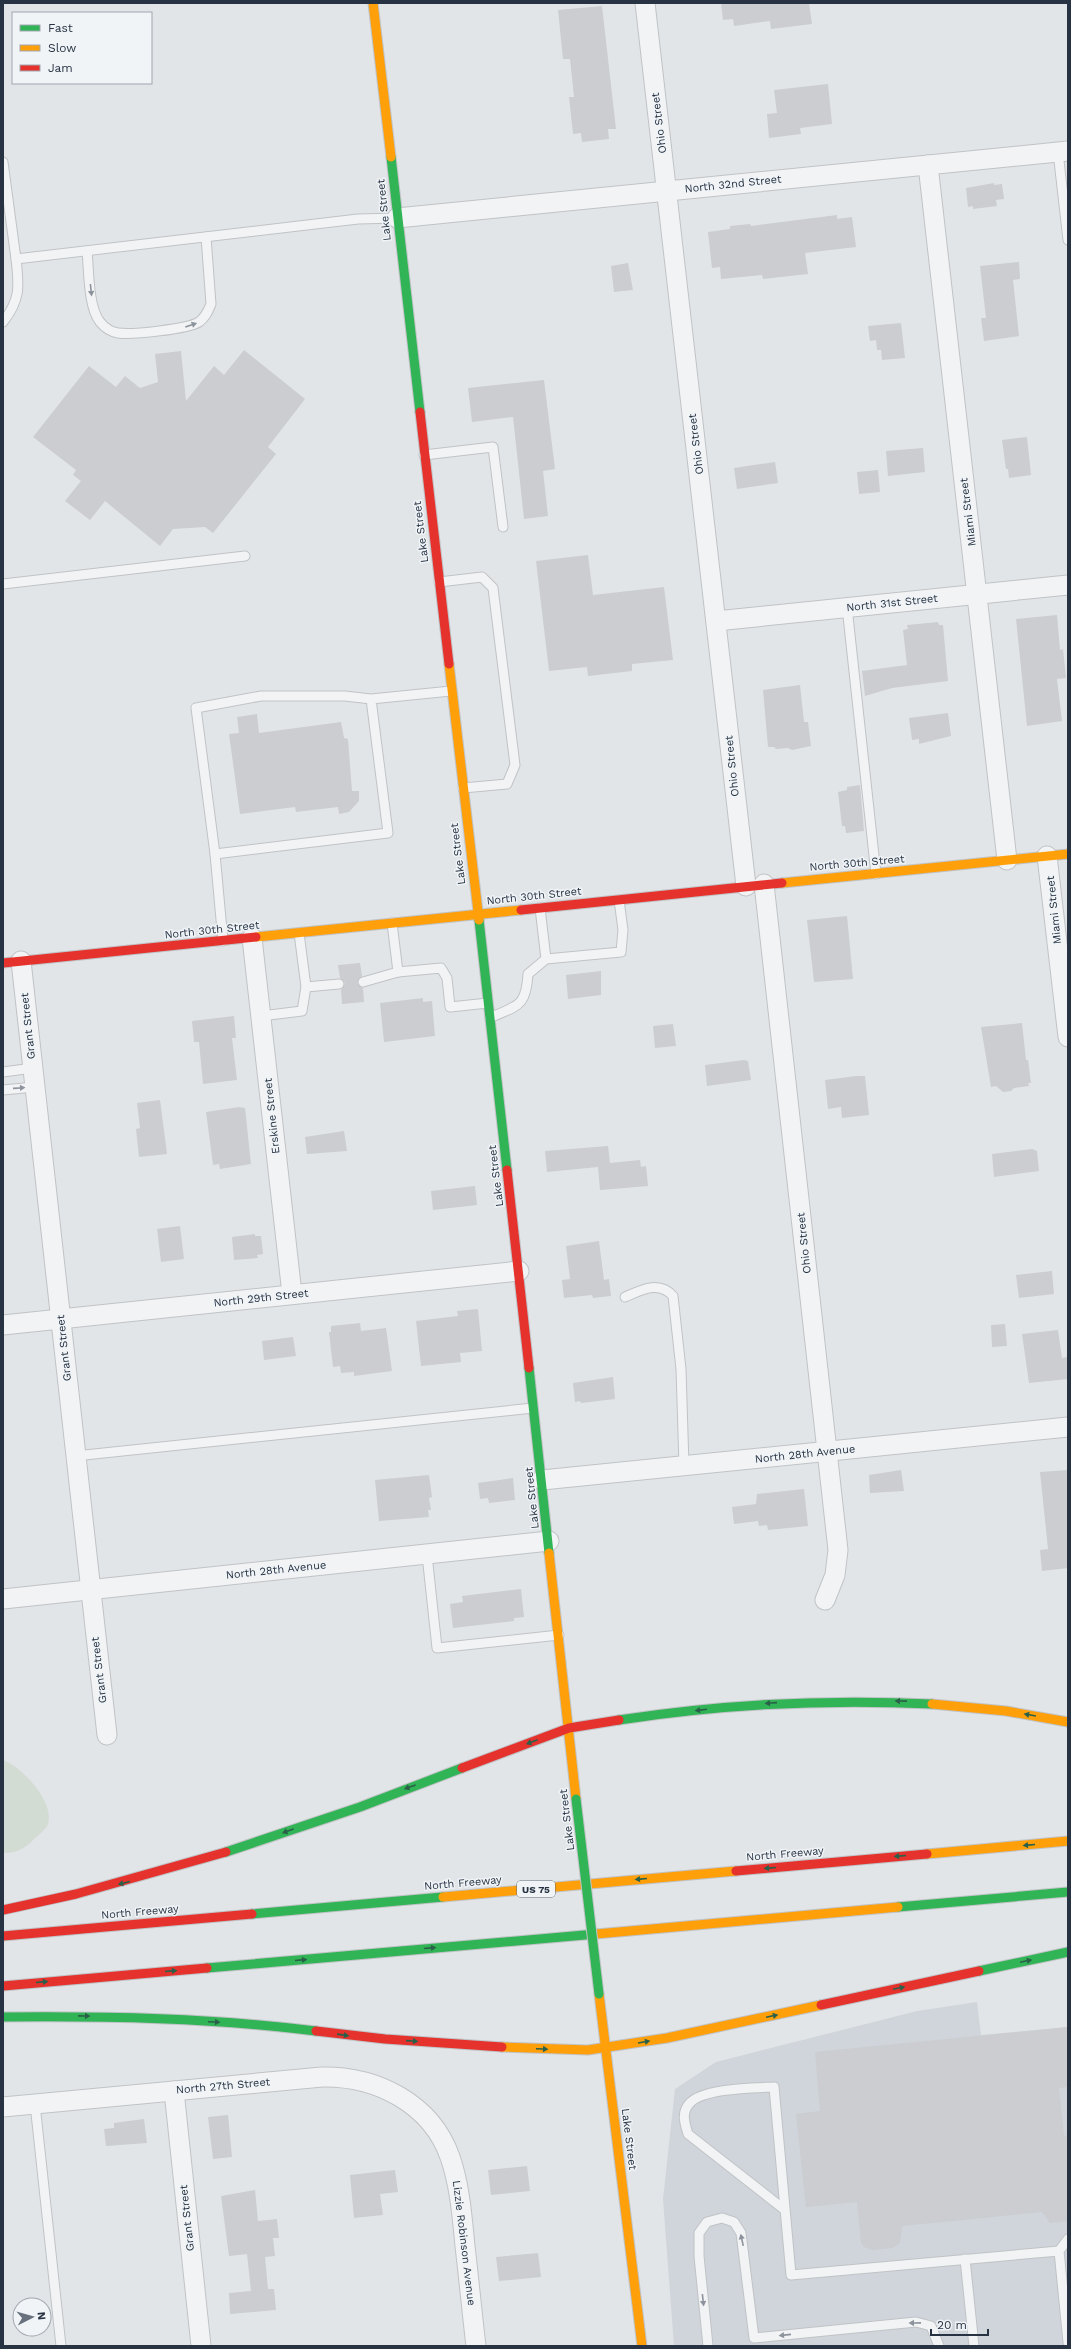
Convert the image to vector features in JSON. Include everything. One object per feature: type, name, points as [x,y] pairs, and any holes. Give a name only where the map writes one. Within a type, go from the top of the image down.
[{"type":"main road","name":"Lake Street","points":[[373,3],[451,691],[519,1271],[576,1799],[642,2346]]},
{"type":"main road","name":"North 30th Street","points":[[12,962],[1068,854]]},
{"type":"main road","points":[[3,1910],[112,1886],[211,1858],[317,1821],[569,1728],[740,1705],[812,1702],[920,1701],[1028,1714],[1068,1722]]},
{"type":"main road","name":"North Freeway","points":[[3,1936],[1068,1841]]},
{"type":"main road","points":[[3,1986],[1068,1892]]},
{"type":"main road","points":[[3,2017],[44,2015],[148,2018],[276,2026],[385,2040],[564,2050],[606,2048],[667,2038],[1068,1952]]},
{"type":"street","name":"Ohio Street","points":[[645,3],[716,621],[755,885],[828,1452],[838,1550],[835,1575],[825,1600]]},
{"type":"street","name":"North 32nd Street","points":[[398,218],[1063,151]]},
{"type":"street","name":"Miami Street","points":[[928,165],[1007,860]]},
{"type":"street","name":"North 31st Street","points":[[716,621],[1068,585]]},
{"type":"street","name":"Miami Street","points":[[1047,856],[1068,1037]]},
{"type":"street","name":"Erskine Street","points":[[252,938],[292,1294]]},
{"type":"street","name":"Grant Street","points":[[12,962],[33,1068],[107,1734]]},
{"type":"street","name":"North 29th Street","points":[[3,1325],[519,1271]]},
{"type":"street","name":"North 28th Avenue","points":[[542,1480],[1068,1427]]},
{"type":"street","name":"North 28th Avenue","points":[[3,1599],[549,1542]]},
{"type":"street","name":"North 27th Street","points":[[3,2107],[316,2077],[353,2078],[380,2086],[396,2094],[429,2122]]},
{"type":"street","name":"Grant Street","points":[[174,2091],[201,2346]]},
{"type":"street","name":"Lizzie Robinson Avenue","points":[[429,2122],[446,2149],[456,2179],[476,2346]]},
{"type":"lane","points":[[1063,151],[1068,240]]},
{"type":"lane","points":[[3,162],[16,259],[17,295],[14,307],[3,322]]},
{"type":"lane","points":[[16,259],[364,219],[398,218]]},
{"type":"lane","points":[[87,251],[95,313],[106,328],[113,332],[127,334],[182,328],[200,321],[207,314],[211,304],[206,237]]},
{"type":"lane","points":[[424,455],[493,447],[503,527]]},
{"type":"lane","points":[[3,584],[245,556]]},
{"type":"lane","points":[[439,582],[482,577],[493,588],[515,765],[507,784],[463,788]]},
{"type":"lane","points":[[847,607],[876,874]]},
{"type":"lane","points":[[223,941],[215,854],[196,708],[262,696],[345,696],[371,699],[451,691]]},
{"type":"lane","points":[[215,854],[388,833],[371,699]]},
{"type":"lane","points":[[490,1018],[524,1000],[527,993],[528,974],[546,959],[621,952],[623,930],[620,899]]},
{"type":"lane","points":[[540,908],[546,959]]},
{"type":"lane","points":[[392,923],[398,972]]},
{"type":"lane","points":[[261,1016],[302,1011],[306,987],[299,933]]},
{"type":"lane","points":[[363,982],[398,972],[441,968],[447,978],[450,1007],[488,1002]]},
{"type":"lane","points":[[306,987],[340,984]]},
{"type":"lane","points":[[3,1072],[33,1068]]},
{"type":"lane","points":[[3,1090],[35,1087]]},
{"type":"lane","points":[[625,1297],[654,1287],[668,1290],[673,1296],[681,1369],[684,1466]]},
{"type":"lane","points":[[75,1456],[534,1408]]},
{"type":"lane","points":[[427,1555],[437,1648],[559,1635]]},
{"type":"lane","points":[[785,2210],[688,2134],[684,2115],[688,2104],[727,2090],[774,2087],[791,2275],[1059,2251]]},
{"type":"lane","points":[[35,2104],[61,2346]]},
{"type":"lane","points":[[708,2346],[698,2233],[708,2222],[722,2218],[734,2222],[741,2233],[754,2342],[916,2322],[931,2326],[939,2346]]},
{"type":"lane","points":[[1068,2239],[1059,2251],[1068,2342]]},
{"type":"lane","points":[[965,2259],[974,2346]]},
{"type":"shaded area","points":[[3,1760],[19,1770],[35,1786],[47,1806],[49,1815],[48,1824],[40,1834],[25,1847],[8,1853],[3,1853]]},
{"type":"shaded area","points":[[977,2002],[981,2035],[1068,2027],[1068,2346],[674,2346],[663,2199],[675,2089],[716,2062],[917,2011]]},
{"type":"building","points":[[721,3],[809,3],[812,24],[771,29],[770,21],[734,26],[733,19],[723,20]]},
{"type":"building","points":[[602,6],[616,129],[608,129],[609,139],[582,142],[581,133],[573,134],[569,97],[574,97],[570,59],[563,59],[558,10]]},
{"type":"building","points":[[828,84],[832,124],[800,128],[801,134],[769,138],[767,114],[777,113],[774,90]]},
{"type":"building","points":[[994,183],[994,185],[1002,184],[1004,199],[996,200],[997,206],[973,209],[973,206],[968,207],[966,188]]},
{"type":"building","points":[[837,215],[837,219],[852,217],[856,247],[805,253],[808,274],[763,279],[762,275],[721,279],[720,267],[712,268],[708,232],[730,229],[730,226],[750,224],[751,226]]},
{"type":"building","points":[[1019,262],[1020,279],[1013,280],[1019,336],[984,341],[981,318],[986,318],[980,266]]},
{"type":"building","points":[[628,263],[633,290],[614,292],[611,266]]},
{"type":"building","points":[[901,323],[905,358],[882,360],[881,350],[877,350],[876,340],[870,341],[868,326]]},
{"type":"building","points":[[244,350],[305,399],[268,447],[276,454],[213,533],[205,527],[173,529],[160,546],[105,501],[90,520],[65,501],[81,481],[73,475],[76,470],[33,437],[89,366],[116,387],[125,376],[140,388],[158,382],[155,354],[181,351],[186,401],[214,366],[224,375]]},
{"type":"building","points":[[544,380],[555,469],[543,471],[548,516],[524,519],[513,417],[472,422],[468,388]]},
{"type":"building","points":[[1027,437],[1031,475],[1009,478],[1008,469],[1006,469],[1002,440]]},
{"type":"building","points":[[923,448],[925,472],[888,476],[886,451]]},
{"type":"building","points":[[775,462],[778,483],[737,489],[734,468]]},
{"type":"building","points":[[878,470],[880,492],[859,494],[857,472]]},
{"type":"building","points":[[588,555],[593,595],[664,587],[673,660],[632,664],[632,671],[588,676],[587,667],[549,671],[536,561]]},
{"type":"building","points":[[1057,615],[1060,650],[1063,649],[1066,678],[1057,679],[1062,721],[1027,726],[1016,619]]},
{"type":"building","points":[[938,622],[939,625],[943,625],[948,681],[892,688],[865,696],[862,671],[907,665],[903,630],[908,629],[907,625]]},
{"type":"building","points":[[800,685],[804,722],[808,722],[811,746],[792,750],[788,748],[776,749],[774,747],[768,747],[763,690]]},
{"type":"building","points":[[948,713],[951,736],[919,744],[919,739],[912,740],[909,718]]},
{"type":"building","points":[[257,714],[259,733],[341,722],[344,738],[348,739],[352,791],[359,791],[359,801],[349,812],[339,814],[338,807],[296,812],[295,807],[240,814],[229,734],[239,733],[237,717]]},
{"type":"building","points":[[860,785],[864,831],[846,833],[845,826],[842,826],[838,792],[847,790],[847,787]]},
{"type":"building","points":[[847,916],[853,979],[814,982],[807,920]]},
{"type":"building","points":[[360,963],[362,976],[357,983],[363,988],[364,1002],[342,1004],[341,990],[345,983],[340,978],[338,965]]},
{"type":"building","points":[[601,971],[601,995],[568,999],[566,975]]},
{"type":"building","points":[[423,998],[423,1002],[432,1001],[435,1036],[384,1042],[380,1003]]},
{"type":"building","points":[[234,1016],[236,1038],[232,1038],[237,1080],[203,1084],[199,1042],[194,1042],[192,1021]]},
{"type":"building","points":[[1022,1023],[1026,1060],[1028,1060],[1031,1083],[1028,1083],[1029,1086],[1014,1088],[1011,1091],[1003,1092],[996,1086],[991,1087],[981,1027]]},
{"type":"building","points":[[673,1024],[676,1046],[655,1048],[653,1026]]},
{"type":"building","points":[[744,1060],[748,1061],[751,1080],[707,1086],[705,1065]]},
{"type":"building","points":[[865,1076],[869,1115],[842,1118],[841,1107],[828,1109],[825,1080]]},
{"type":"building","points":[[160,1100],[167,1154],[139,1157],[136,1129],[140,1128],[137,1103]]},
{"type":"building","points":[[239,1107],[245,1108],[251,1164],[220,1169],[219,1164],[213,1165],[206,1112]]},
{"type":"building","points":[[344,1131],[347,1151],[307,1154],[305,1137]]},
{"type":"building","points":[[608,1146],[610,1163],[640,1160],[641,1167],[646,1166],[648,1186],[600,1190],[598,1167],[547,1172],[545,1151]]},
{"type":"building","points":[[1032,1149],[1037,1151],[1039,1171],[994,1177],[992,1154]]},
{"type":"building","points":[[475,1186],[477,1205],[433,1210],[431,1191]]},
{"type":"building","points":[[180,1226],[184,1259],[161,1262],[157,1229]]},
{"type":"building","points":[[255,1234],[255,1236],[261,1236],[263,1254],[257,1255],[258,1258],[234,1260],[232,1237]]},
{"type":"building","points":[[599,1241],[604,1280],[609,1279],[611,1296],[593,1298],[592,1295],[564,1298],[562,1280],[570,1279],[566,1246]]},
{"type":"building","points":[[1052,1271],[1054,1294],[1019,1298],[1016,1275]]},
{"type":"building","points":[[478,1309],[482,1351],[460,1353],[461,1362],[421,1366],[416,1321],[458,1316],[457,1311]]},
{"type":"building","points":[[360,1323],[361,1331],[386,1328],[392,1371],[354,1376],[354,1372],[341,1373],[340,1366],[333,1367],[329,1332],[331,1332],[331,1326]]},
{"type":"building","points":[[1005,1324],[1007,1346],[992,1347],[991,1325]]},
{"type":"building","points":[[1058,1330],[1062,1358],[1068,1357],[1068,1379],[1029,1383],[1022,1334]]},
{"type":"building","points":[[293,1337],[296,1356],[264,1360],[262,1341]]},
{"type":"building","points":[[613,1377],[615,1399],[581,1403],[580,1401],[575,1402],[573,1383]]},
{"type":"building","points":[[901,1470],[904,1491],[870,1493],[869,1475]]},
{"type":"building","points":[[1068,1470],[1068,1568],[1042,1571],[1040,1550],[1048,1549],[1040,1472]]},
{"type":"building","points":[[429,1475],[432,1497],[429,1498],[431,1510],[428,1510],[429,1517],[379,1521],[375,1480]]},
{"type":"building","points":[[513,1478],[515,1500],[489,1503],[488,1498],[480,1499],[478,1483]]},
{"type":"building","points":[[804,1489],[808,1526],[768,1530],[767,1525],[759,1526],[758,1521],[734,1524],[732,1507],[756,1504],[757,1494]]},
{"type":"building","points":[[521,1589],[524,1617],[514,1618],[514,1621],[453,1628],[450,1604],[463,1602],[462,1596]]},
{"type":"building","points":[[1068,2027],[1068,2087],[1059,2088],[1064,2136],[1068,2135],[1068,2221],[1050,2223],[1042,2212],[902,2226],[900,2243],[893,2248],[872,2250],[864,2247],[861,2242],[857,2202],[806,2207],[796,2114],[820,2111],[815,2052]]},
{"type":"building","points":[[228,2115],[232,2157],[213,2159],[208,2117]]},
{"type":"building","points":[[144,2119],[147,2143],[106,2146],[104,2129],[114,2128],[114,2123]]},
{"type":"building","points":[[527,2166],[530,2191],[491,2195],[488,2170]]},
{"type":"building","points":[[395,2170],[398,2192],[380,2194],[383,2215],[354,2218],[350,2175]]},
{"type":"building","points":[[255,2190],[258,2221],[277,2219],[279,2238],[273,2238],[275,2256],[265,2257],[268,2289],[274,2289],[276,2310],[230,2314],[229,2293],[251,2291],[247,2254],[229,2256],[221,2196]]},
{"type":"building","points":[[538,2253],[541,2277],[499,2281],[496,2257]]},
{"type":"traffic: fast","points":[[391,157],[420,412]]},
{"type":"traffic: fast","points":[[479,920],[507,1170]]},
{"type":"traffic: fast","points":[[529,1368],[549,1553]]},
{"type":"traffic: fast","points":[[619,1720],[697,1710],[775,1704],[853,1702],[932,1704]]},
{"type":"traffic: fast","points":[[226,1852],[360,1807],[462,1768]]},
{"type":"traffic: fast","points":[[576,1799],[599,1994]]},
{"type":"traffic: fast","points":[[898,1907],[1068,1892]]},
{"type":"traffic: fast","points":[[252,1914],[443,1897]]},
{"type":"traffic: fast","points":[[207,1968],[596,1934]]},
{"type":"traffic: fast","points":[[979,1971],[1068,1952]]},
{"type":"traffic: fast","points":[[3,2017],[160,2019],[238,2023],[316,2031]]},
{"type":"traffic: slow","points":[[373,3],[391,157]]},
{"type":"traffic: slow","points":[[449,664],[479,920]]},
{"type":"traffic: slow","points":[[782,883],[1068,854]]},
{"type":"traffic: slow","points":[[256,937],[521,910]]},
{"type":"traffic: slow","points":[[549,1553],[576,1799]]},
{"type":"traffic: slow","points":[[932,1704],[1006,1711],[1068,1722]]},
{"type":"traffic: slow","points":[[927,1854],[1068,1841]]},
{"type":"traffic: slow","points":[[443,1897],[736,1871]]},
{"type":"traffic: slow","points":[[596,1934],[898,1907]]},
{"type":"traffic: slow","points":[[599,1994],[642,2346]]},
{"type":"traffic: slow","points":[[502,2047],[588,2050],[667,2038],[821,2005]]},
{"type":"traffic: jam","points":[[420,412],[449,664]]},
{"type":"traffic: jam","points":[[521,910],[782,883]]},
{"type":"traffic: jam","points":[[3,963],[256,937]]},
{"type":"traffic: jam","points":[[507,1170],[529,1368]]},
{"type":"traffic: jam","points":[[462,1768],[569,1728],[619,1720]]},
{"type":"traffic: jam","points":[[3,1910],[76,1894],[226,1852]]},
{"type":"traffic: jam","points":[[736,1871],[927,1854]]},
{"type":"traffic: jam","points":[[3,1936],[252,1914]]},
{"type":"traffic: jam","points":[[3,1986],[207,1968]]},
{"type":"traffic: jam","points":[[821,2005],[979,1971]]},
{"type":"traffic: jam","points":[[316,2031],[385,2039],[502,2047]]}]
